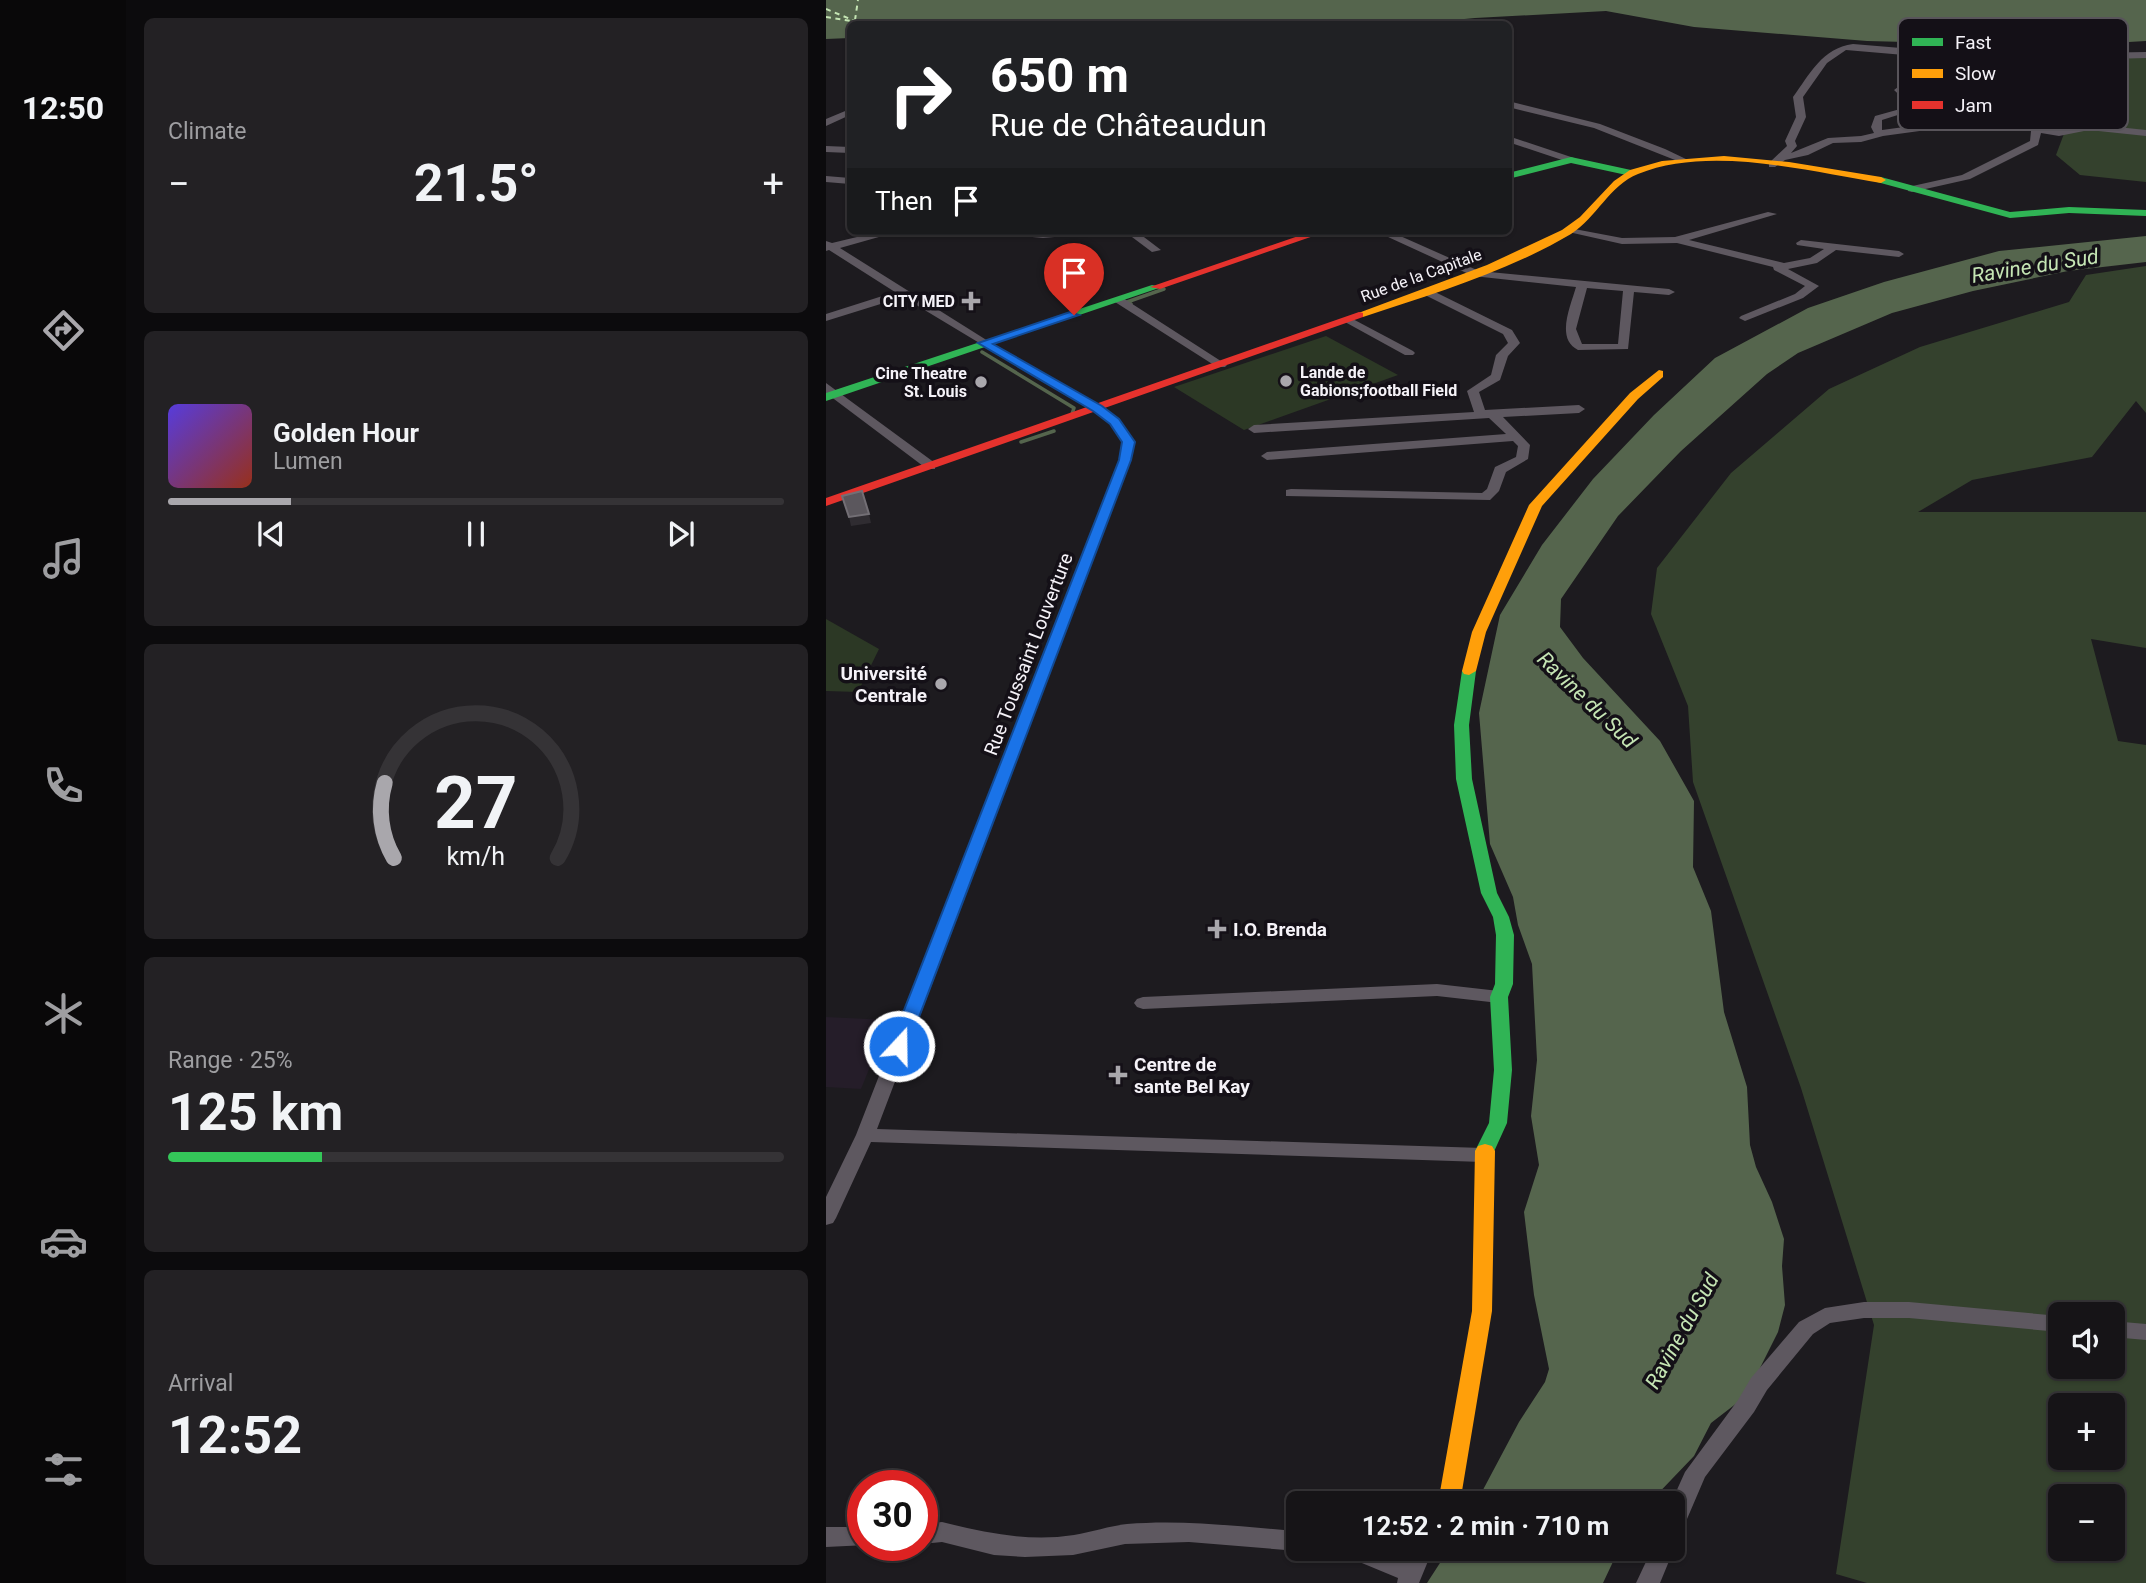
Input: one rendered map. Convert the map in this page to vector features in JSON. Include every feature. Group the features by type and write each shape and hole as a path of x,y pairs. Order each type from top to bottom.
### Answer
{"street":[{"path":"1777,162 1792,146 1790,141 1801,117 1798,97 1814,72 1831,55 1846,48 1898,52"},
{"path":"2128,56 2146,55"},
{"path":"1512,105 1538,109 1630,136 1683,160"},
{"path":"1881,133 1876,127 1878,118 1898,112"},
{"path":"826,123 847,113"},
{"path":"1777,162 1805,153 1831,140 1867,139 1881,133 1903,130"},
{"path":"2031,130 2064,133 2076,130"},
{"path":"2118,130 2146,133"},
{"path":"1912,189 1938,186 1966,177 2017,148 2035,143 2036,131"},
{"path":"1512,140 1571,160 1631,173"},
{"path":"826,149 847,150"},
{"path":"1512,175 1571,160"},
{"name":"Rue de la Capitale","path":"826,502 1478,274 1569,231 1631,173 1683,160 1777,162 1891,183 2010,215 2068,210 2146,213"},
{"path":"826,179 847,181"},
{"path":"1569,231 1622,242 1677,240 1772,214"},
{"path":"827,246 877,235"},
{"path":"1135,235 1156,250"},
{"path":"829,392 1119,300 1311,235"},
{"path":"1389,235 1478,274 1669,292"},
{"path":"1677,240 1773,265 1791,266 1813,261 1834,247"},
{"path":"1801,243 1899,254"},
{"name":"Rue Toussaint Louverture","path":"826,1218 865,1135 1125,460 1129,442 1114,421 1098,409 984,343 827,246"},
{"path":"1745,318 1799,296 1813,286 1773,265"},
{"path":"1583,284 1570,329 1578,347 1623,348 1629,289"},
{"path":"1291,493 1485,497 1493,491 1500,470 1522,459 1524,444 1490,415 1480,412 1473,390 1496,377 1502,355 1514,343 1512,337 1508,332 1427,292"},
{"path":"826,318 904,293"},
{"path":"1119,300 1222,365"},
{"path":"1349,320 1409,353"},
{"path":"1451,1491 1482,1311 1483,1155 1498,1123 1503,1070 1499,997 1504,984 1506,935 1501,917 1489,893 1489,884 1463,789 1463,704 1469,667 1479,632 1536,505 1658,374"},
{"path":"829,392 931,466"},
{"path":"1254,429 1579,409"},
{"path":"1267,456 1516,437"},
{"path":"1143,1003 1437,990 1499,997"},
{"path":"865,1135 1483,1155"},
{"path":"1685,1498 1696,1472 1746,1406 1759,1384 1798,1337 1825,1316 1864,1310 1909,1310 2048,1323"},
{"path":"2125,1330 2146,1332"},
{"path":"938,1532 994,1545 1025,1547 1073,1545 1125,1534 1189,1532 1286,1540"},
{"path":"826,1537 847,1537"},
{"path":"1376,1561 1409,1578 1417,1561"},
{"path":"1648,1583 1658,1561"}],"shaded area":[{"path":"2146,56 2146,182 2080,175 2056,155 2065,130 2128,130 2128,58"},
{"path":"2146,266 2146,413 2136,401 2092,457 1972,480 1918,512 2146,512 2146,648 2091,639 2118,741 2146,745 2146,1583 1867,1583 1836,1574 1874,1325 1801,1088 1693,782 1688,706 1651,614 1657,568 1731,473 1829,389 1920,347 2069,302 2086,275"},
{"name":"Lande de Gabions;football Field","path":"1326,336 1398,375 1244,430 1174,387"},
{"path":"826,619 879,649 858,692 826,691"},
{"path":"826,1017 889,1020 861,1089 826,1087"}],"water":[{"path":"826,0 2146,0 2146,41 2128,42 2128,18 1898,18 1898,42 1694,27 1606,11 1444,21 847,21 847,38 826,39"},
{"name":"Ravine du Sud","path":"2146,236 2146,262 2068,271 1973,291 1892,313 1798,353 1767,374 1681,451 1618,516 1561,599 1560,627 1583,658 1660,741 1694,801 1693,867 1711,911 1724,1012 1747,1087 1750,1145 1784,1239 1782,1266 1785,1305 1778,1332 1746,1396 1711,1423 1694,1456 1660,1491 1482,1491 1519,1422 1545,1382 1549,1369 1534,1295 1524,1212 1539,1165 1531,1116 1537,1060 1532,964 1518,925 1513,897 1490,844 1479,713 1500,615 1542,545 1593,479 1654,415 1715,358 1808,308 1884,282 1999,251"},
{"path":"1441,1561 1613,1561 1603,1583 1427,1583"}],"building":[{"path":"862,491 869,514 849,517 842,496"}],"waterway":[{"path":"1131,304 1127,302 1164,289"},
{"path":"982,352 1074,408 1072,414"},
{"path":"1021,442 1054,431"}],"ferry route":[{"path":"855,20 858,0"},
{"path":"826,9 855,21"},
{"path":"826,17 851,21"}],"traffic: fast":[{"path":"1512,175 1571,160 1631,173"},
{"path":"1881,180 2010,215 2069,210 2146,213"},
{"path":"826,397 1156,287"},
{"path":"1469,671 1461,725 1464,779 1489,893 1501,917 1505,935 1504,984 1499,997 1503,1070 1498,1123 1485,1151"}],"traffic: slow":[{"path":"1359,315 1464,278 1541,245 1575,226 1617,183 1634,172 1662,164 1724,159 1756,161 1881,180"},
{"path":"1469,671 1479,632 1536,505 1634,396 1659,374"},
{"path":"1451,1491 1482,1311 1485,1151"}],"traffic: jam":[{"path":"1156,287 1311,235"},
{"path":"826,502 1359,315"}],"place":[{"name":"CITY MED","path":"971,301"},
{"name":"Lande de Gabions;football Field","path":"1286,381"},
{"name":"Cine Theatre St. Louis","path":"981,382"},
{"name":"Université Centrale","path":"941,684"},
{"name":"I.O. Brenda","path":"1217,929"},
{"name":"Centre de sante Bel Kay","path":"1118,1075"}],"route":[{"path":"899,1046 1125,460 1129,442 1114,421 984,343 1074,315"}]}
